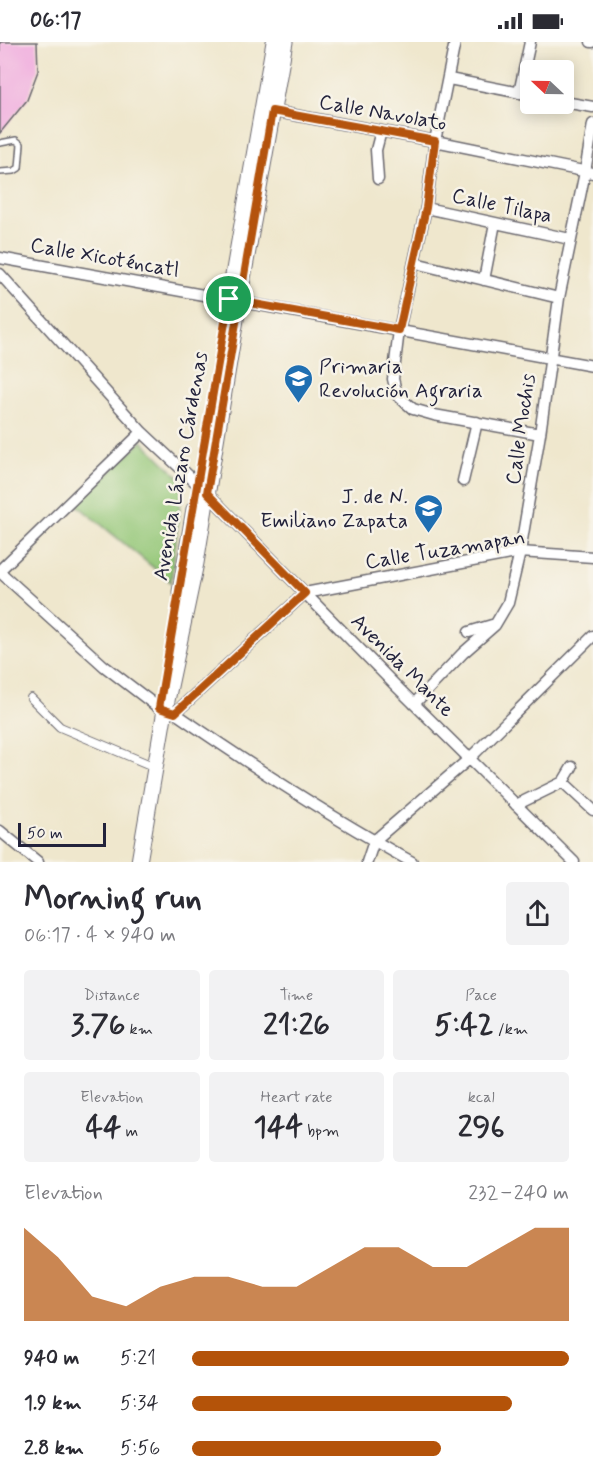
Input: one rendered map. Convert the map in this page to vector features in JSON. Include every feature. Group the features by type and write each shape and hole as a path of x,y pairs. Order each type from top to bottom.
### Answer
{"main road":[{"name":"Avenida Lázaro Cárdenas","path":"139,862 203,489 274,42"},
{"name":"Avenida Lázaro Cárdenas","path":"234,300 285,42"},
{"name":"Avenida Lázaro Cárdenas","path":"132,862 148,764 166,710"}],"street":[{"path":"455,42 435,141 426,208 399,330 393,379 397,395 412,409 540,434"},
{"path":"449,79 519,93 530,42"},
{"path":"574,104 593,107"},
{"name":"Calle Navolato","path":"272,111 589,172"},
{"name":"Calle Mochis","path":"414,704 463,653 495,625 508,603 520,552 570,239 589,172 593,124"},
{"path":"378,179 376,150 381,131"},
{"name":"Calle Tilapa","path":"426,208 570,239"},
{"path":"484,280 495,223"},
{"name":"Calle Xicoténcatl","path":"0,258 593,366"},
{"path":"415,263 559,298"},
{"name":"Avenida Mante","path":"0,274 142,432 203,489 414,704 574,862"},
{"path":"463,481 477,422"},
{"path":"142,432 0,571 104,666 166,710 263,773 412,862"},
{"name":"Calle Tuzamapan","path":"305,593 520,552 593,557"},
{"path":"166,710 305,593"},
{"path":"470,632 495,625"},
{"path":"367,862 374,841 469,759 593,636"},
{"path":"31,698 60,727 148,764"},
{"path":"516,805 563,782 572,767"},
{"path":"563,782 593,810"},
{"path":"0,831 38,862"}],"lane":[{"path":"0,143 16,140 21,144 19,168 14,171 0,172"}],"green space":[{"path":"142,441 183,481 171,582 76,504"}],"building":[{"path":"0,42 37,42 38,71 27,100 0,133"}],"place":[{"name":"Primaria Revolución Agraria","path":"298,404"},
{"name":"J. de N. Emiliano Zapata","path":"429,534"}],"route":[{"path":"229,299 159,708 175,713 305,593 207,493 239,301 272,111 435,141 426,208 399,330 239,301 229,299"}]}
